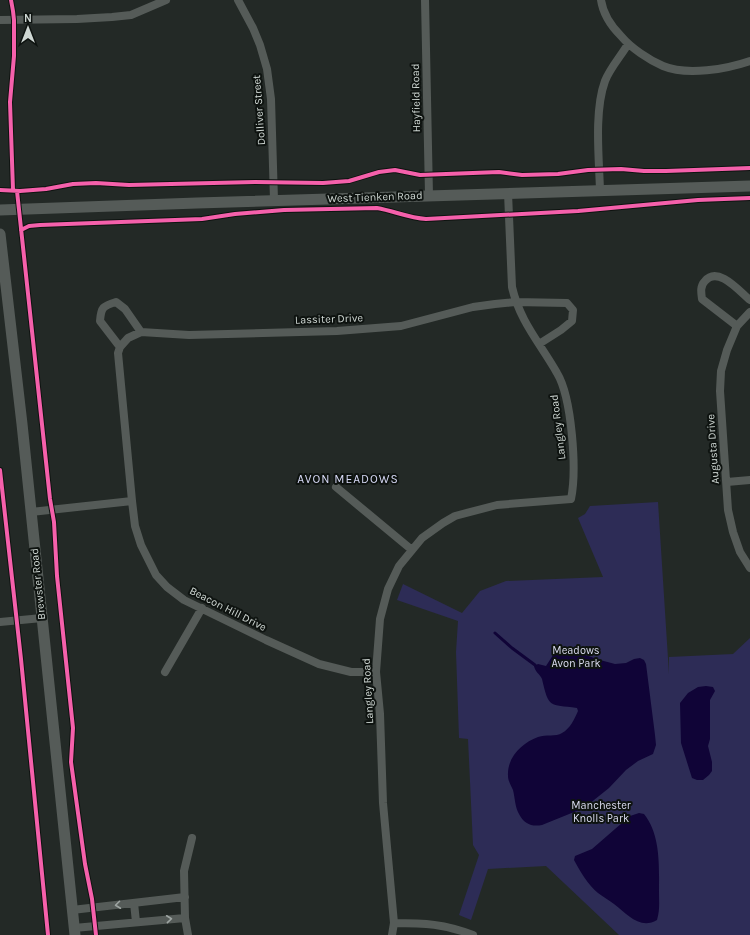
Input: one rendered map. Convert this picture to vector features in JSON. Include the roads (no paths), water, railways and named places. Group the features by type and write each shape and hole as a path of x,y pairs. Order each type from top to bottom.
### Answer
{"street":[{"path":"0,20 77,19 131,15 166,0"},
{"name":"Dolliver Street","path":"238,0 254,28 267,68 271,99 274,200"},
{"name":"Hayfield Road","path":"425,0 429,195"},
{"path":"601,0 610,24 628,44 664,67 682,70 715,70 732,67 750,61"},
{"path":"600,190 599,126 601,98 606,81 612,69 628,44"},
{"name":"West Tienken Road","path":"0,210 429,195 750,186"},
{"name":"Langley Road","path":"392,935 394,923 383,803 380,714 376,672 380,619 388,589 400,566 422,538 455,516 497,505 571,499 573,488 573,451 566,391 558,374 527,328 515,302 512,287 508,193"},
{"name":"Brewster Road","path":"0,234 31,512 74,932"},
{"path":"737,326 702,299 701,289 704,282 709,277 716,276 724,278 750,300"},
{"path":"515,302 552,301 567,303 573,310 572,321 561,330 538,344"},
{"path":"31,512 132,501 118,373 118,353 120,347 128,338 141,332 125,309 116,302 106,305 101,311 100,321 120,347"},
{"name":"Lassiter Drive","path":"141,332 195,335 337,331 401,326 473,307 515,302"},
{"name":"Augusta Drive","path":"750,312 737,326 727,350 721,371 720,391 728,510 732,532 740,552 750,568"},
{"path":"727,482 750,480"},
{"path":"336,487 412,550"},
{"name":"Beacon Hill Drive","path":"132,501 137,534 156,575 167,587 184,600 319,664 351,672 376,672"},
{"path":"165,672 202,608"},
{"path":"0,622 42,618"},
{"path":"188,935 185,918 184,871 192,838"},
{"path":"72,910 185,897"},
{"path":"134,903 136,922"},
{"path":"74,932 136,922 185,918"},
{"path":"394,923 439,925 455,928 473,935"}],"waterway":[{"path":"495,633 535,665"}],"district":[{"name":"AVON MEADOWS","path":"348,479"}],"park label":[{"name":"Meadows Avon Park","path":"576,656"},
{"name":"Manchester Knolls Park","path":"601,811"}]}
